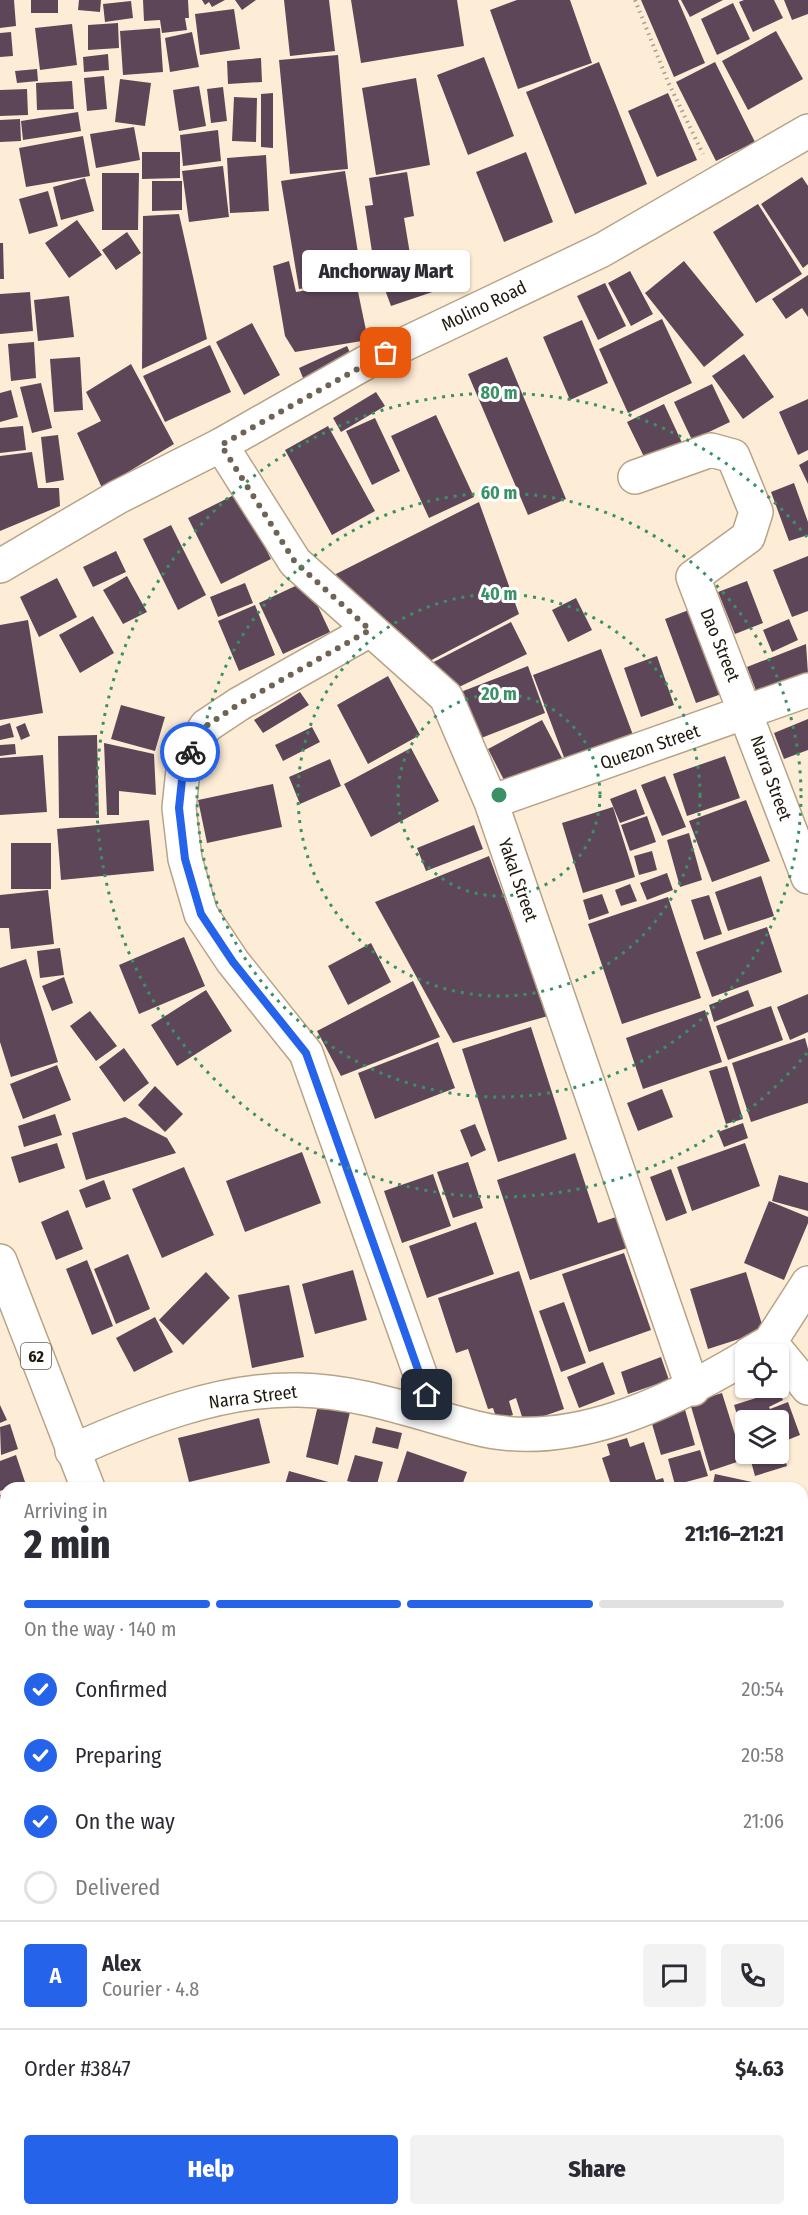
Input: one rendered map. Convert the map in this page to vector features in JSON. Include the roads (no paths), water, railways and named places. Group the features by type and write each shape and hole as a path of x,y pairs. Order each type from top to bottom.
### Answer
{"main road":[{"name":"Molino Road","path":"0,566 118,497 221,445 365,363 602,250 808,130"},
{"name":"Yakal Street","path":"221,445 295,562 446,697 491,802 693,1389"},
{"name":"Dao Street","path":"635,477 711,450 733,456 756,512 748,537 693,577 747,713"},
{"path":"370,630 239,704 206,726 184,761 179,808 185,859 201,914 233,962 306,1053 435,1416"},
{"name":"Quezon Street","path":"491,802 808,690"},
{"name":"Narra Street","path":"747,713 808,877"},
{"name":"62","path":"0,1261 85,1482"},
{"name":"Narra Street","path":"760,1344 808,1283"},
{"name":"Narra Street","path":"72,1451 123,1428 197,1405 250,1394 297,1389 347,1393 478,1429 523,1434 600,1425 693,1389 735,1363"},
{"path":"789,1375 808,1388"}],"place":[{"name":"Anchorway Mart","path":"386,353"}]}
